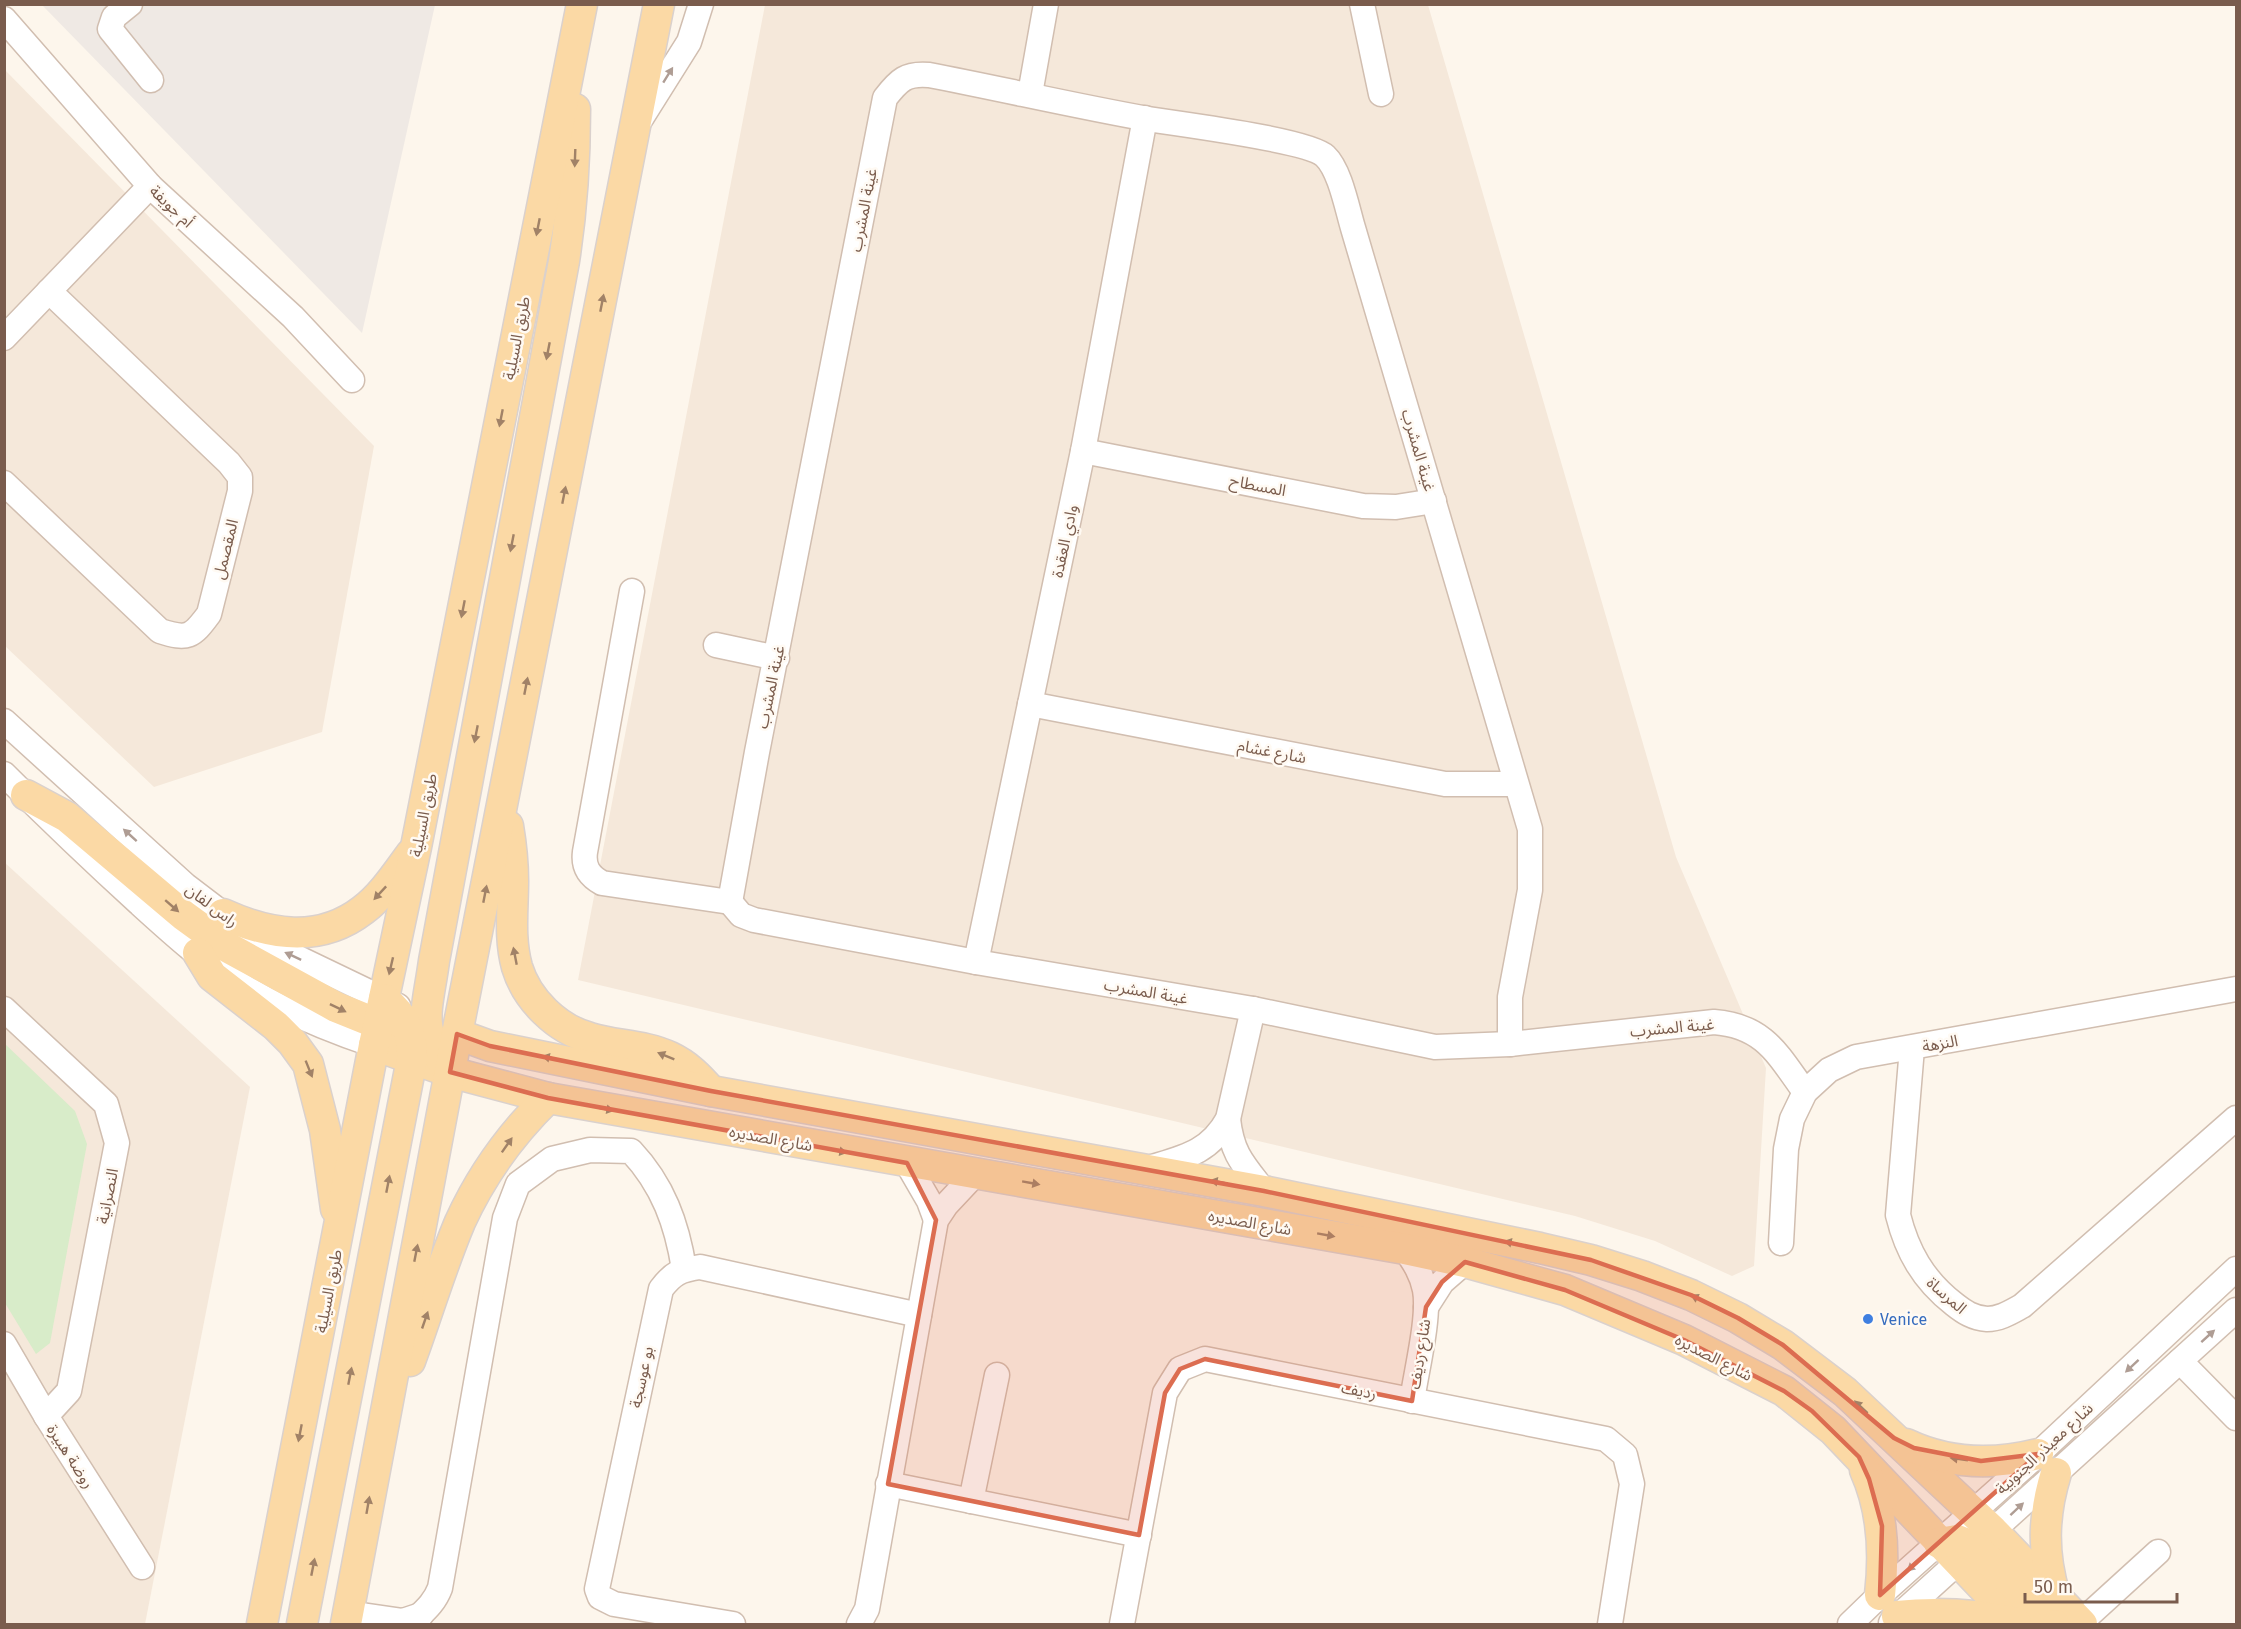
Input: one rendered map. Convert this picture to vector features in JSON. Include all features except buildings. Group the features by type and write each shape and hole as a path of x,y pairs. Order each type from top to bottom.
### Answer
{"main road":[{"name":"طريق السيلية","path":"262,1624 582,4"},
{"path":"302,1624 427,1038 503,805 659,4"},
{"path":"427,1038 436,949 572,211 575,109 572,58"},
{"path":"15,794 67,817 183,915 227,947 336,1008 427,1038 450,1072 377,1455 353,1621"},
{"path":"503,805 512,853 511,926 514,949 518,969 538,1004 553,1019 589,1038 667,1056 694,1072 711,1092"},
{"path":"223,914 262,930 282,933 302,933 331,927 363,910 381,892 416,847"},
{"path":"198,953 212,976 276,1026 309,1064 325,1130 339,1231"},
{"name":"شارع الصديره","path":"427,1038 450,1072 548,1098 1405,1249 1465,1262 1549,1285 1684,1340 1784,1391 1833,1430 1859,1456 2068,1617"},
{"name":"شارع الصديره","path":"427,1038 490,1046 711,1092 1264,1191 1540,1248 1591,1260 1642,1276 1691,1295 1738,1318 1783,1345 1845,1392 1894,1438 1966,1537 2017,1624"},
{"path":"377,1455 461,1221 484,1179 510,1140 526,1119 548,1098"},
{"path":"1833,1430 1856,1438 1877,1450 1966,1537"},
{"path":"1894,1438 1925,1451 1958,1459 2047,1463 2050,1494 2044,1539 2046,1558 2068,1617"},
{"path":"1859,1456 1874,1494 1882,1526 1883,1561 1889,1612 1954,1613 2017,1624"}],"street":[{"path":"130,4 114,17 110,29 151,80"},
{"path":"637,125 689,42 701,4"},
{"path":"1030,94 1046,4"},
{"path":"1362,4 1382,94"},
{"name":"أم جويفة","path":"4,19 150,186 293,317 352,380"},
{"name":"غينة المشرب","path":"1510,1044 1510,997 1530,880 1530,829 1336,176 1327,157 1318,151 1268,139 1145,118 1030,94 913,74 896,83 885,98 730,902 741,915 754,920 976,962 1253,1010 1435,1047 1510,1044 1714,1022 1733,1023 1750,1030 1766,1041 1805,1092"},
{"name":"وادي العقدة","path":"976,962 1083,451 1145,118"},
{"path":"4,338 150,186"},
{"name":"المقصمل","path":"5,484 160,631 179,637 197,630 209,614 240,491 240,477 229,463 49,291"},
{"name":"المسطاح","path":"1083,451 1363,506 1396,507 1434,501"},
{"path":"632,591 585,852 586,867 589,874 602,883 730,902"},
{"path":"716,645 777,658"},
{"name":"شارع غشام","path":"1029,704 1445,784 1515,784"},
{"name":"راس لفان","path":"4,721 185,885 379,1023"},
{"path":"4,774 15,794 198,953 244,987 330,1031 379,1023"},
{"name":"النزهة","path":"1781,1243 1786,1149 1792,1119 1805,1092 1828,1070 1856,1057 2236,989"},
{"name":"النصرانية","path":"4,1009 106,1104 117,1143 69,1391 46,1416"},
{"path":"1253,1010 1228,1119 1230,1139 1236,1155 1264,1191"},
{"name":"المرساة","path":"1912,1048 1898,1215 1903,1234 1918,1267 1931,1284 1967,1315 1988,1319 2007,1315 2022,1306 2236,1118"},
{"path":"1146,1169 1197,1152 1215,1138 1228,1119"},
{"path":"353,1621 416,1620 436,1599 440,1588 506,1218 518,1184 552,1159 590,1150 632,1151 649,1170 666,1204 678,1234 684,1269 700,1267 919,1315"},
{"path":"908,1163 925,1192 936,1220"},
{"path":"859,1624 867,1609 936,1220 946,1205 976,1173"},
{"name":"شارع رديف","path":"1405,1249 1421,1276 1426,1307 1412,1401"},
{"name":"شارع رديف","path":"1426,1307 1442,1282 1465,1262"},
{"name":"بو عوسجة","path":"684,1269 670,1277 661,1290 597,1589 600,1597 614,1604 733,1624"},
{"name":"شارع معيذر الجنوبية","path":"1850,1624 1889,1612 2047,1463 2236,1269"},
{"name":"شارع معيذر الجنوبية","path":"2047,1463 2180,1361 2236,1310"},
{"name":"روضة هبيرة","path":"4,1344 46,1416 142,1567"},
{"name":"رديف","path":"1122,1624 1165,1393 1180,1369 1206,1359 1606,1439 1625,1455 1632,1484 1610,1624"},
{"path":"2180,1361 2236,1418"},
{"path":"971,1502 997,1375"},
{"path":"888,1484 1139,1535"},
{"path":"2068,1617 2158,1552"}],"highlighted area":[{"path":"457,1034 490,1046 711,1091 1264,1191 1591,1260 1691,1295 1738,1318 1783,1345 1894,1438 1914,1448 1981,1461 2038,1454 1880,1595 1882,1526 1869,1479 1859,1457 1812,1411 1784,1391 1684,1340 1565,1290 1465,1262 1442,1282 1426,1307 1412,1401 1205,1359 1180,1369 1165,1393 1139,1535 888,1484 936,1220 907,1163 548,1098 450,1072"}],"shaded area":[{"path":"42,5 435,5 362,333"},
{"path":"765,5 1428,5 1676,857 1766,1068 1754,1266 1732,1276 1655,1241 1575,1216 578,980"},
{"path":"4,69 374,446 322,732 154,787 5,646"},
{"path":"4,862 250,1087 145,1624 5,1624"}],"green space":[{"path":"4,1043 75,1111 87,1144 50,1343 36,1354 5,1303"}],"place":[{"name":"Venice","path":"1868,1319"}]}
